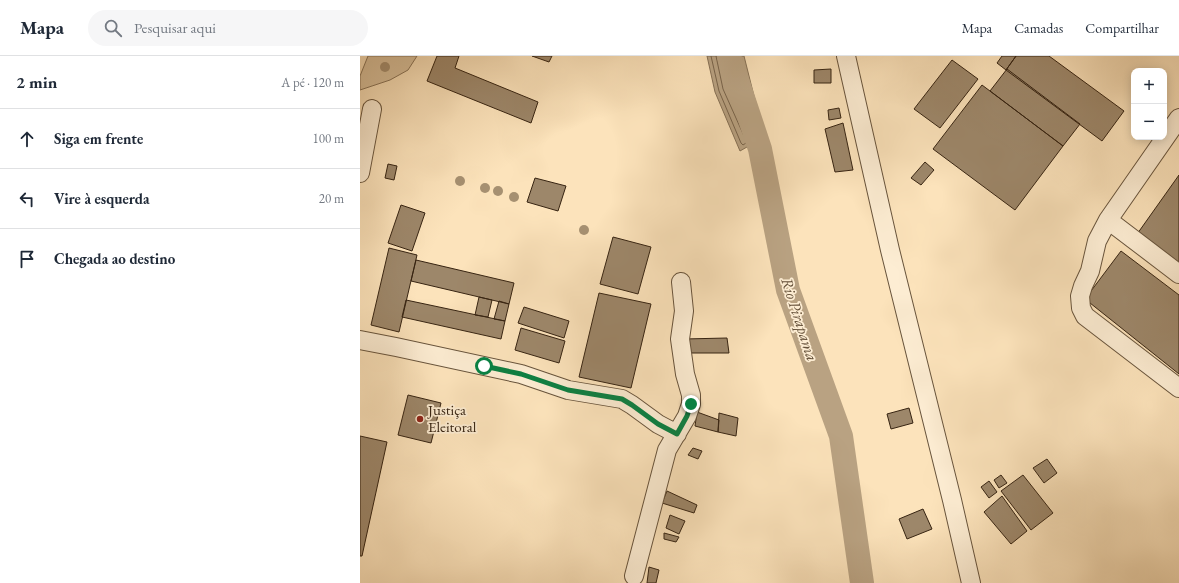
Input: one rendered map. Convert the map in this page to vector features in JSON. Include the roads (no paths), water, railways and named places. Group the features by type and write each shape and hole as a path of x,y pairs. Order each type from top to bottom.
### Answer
{"street":[{"path":"846,56 890,250 971,583"},
{"path":"360,173 372,109"},
{"path":"1179,118 1108,220 1098,241 1090,271 1080,296 1081,308 1085,316 1179,388"},
{"path":"1108,220 1179,274"},
{"path":"634,576 667,450 687,416 691,404 691,395 685,374 680,338 684,311 681,282"},
{"path":"360,340 521,374 568,390 622,399 658,424 677,434"}],"water":[{"path":"707,56 744,56 766,136 740,151 715,92"}],"waterway":[{"name":"Rio Pirapama","path":"729,56 760,149 788,290 841,436 862,583"}],"place":[{"name":"Justiça Eleitoral","path":"420,419"}]}
